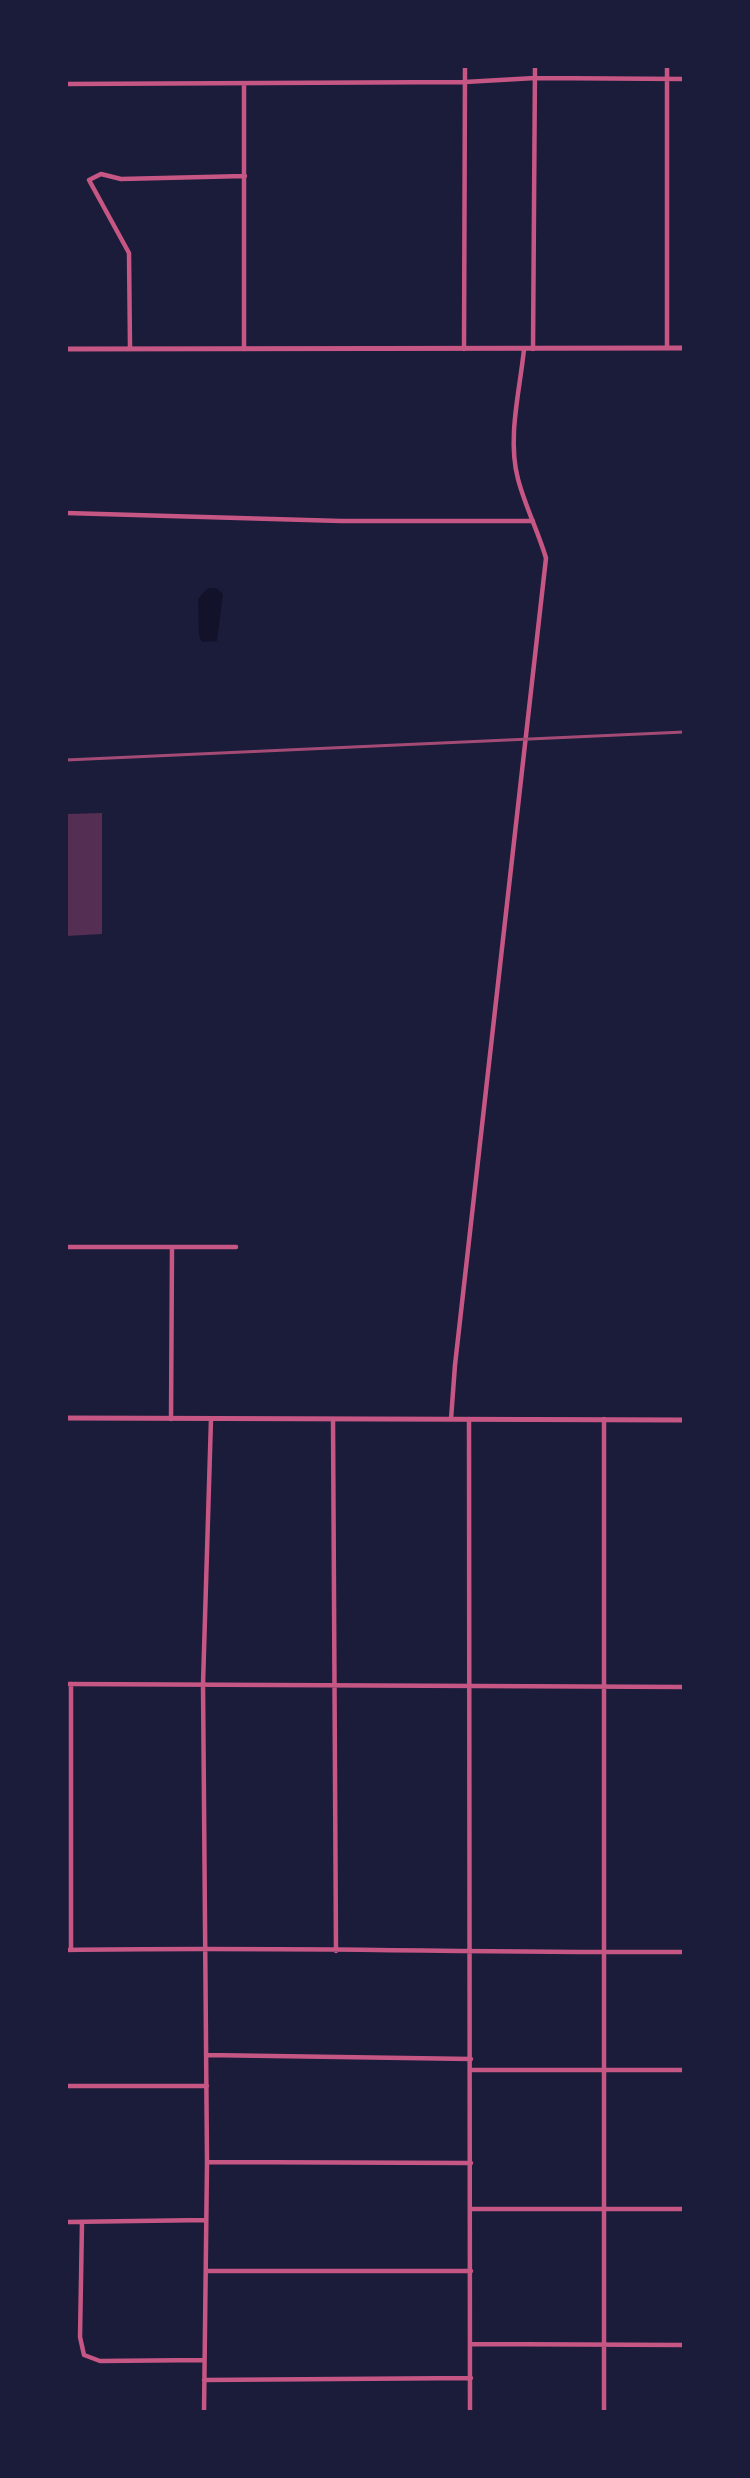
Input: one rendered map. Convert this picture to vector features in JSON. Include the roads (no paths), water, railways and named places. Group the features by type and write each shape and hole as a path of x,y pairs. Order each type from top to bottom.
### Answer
{"street":[{"path":"464,349 465,66"},
{"path":"533,349 535,66"},
{"path":"667,66 667,348"},
{"path":"66,84 465,82 535,78 684,79"},
{"path":"244,84 244,349"},
{"path":"130,348 129,253 89,180 101,174 121,179 245,176"},
{"path":"66,349 684,348"},
{"path":"451,1419 455,1365 546,558 538,529 518,478 514,453 524,349"},
{"path":"66,513 341,521 533,521"},
{"path":"66,1247 236,1247"},
{"path":"171,1419 172,1247"},
{"path":"66,1418 684,1420"},
{"path":"204,2412 207,2086 204,1684 211,1419"},
{"path":"333,1419 336,1951"},
{"path":"469,1419 471,2412"},
{"path":"604,1419 604,2412"},
{"path":"684,1686 68,1684 68,1950 206,1948 336,1951 684,1952"},
{"path":"206,2055 471,2059"},
{"path":"471,2070 684,2070"},
{"path":"66,2086 207,2086"},
{"path":"207,2162 471,2163"},
{"path":"471,2209 684,2209"},
{"path":"66,2222 206,2220"},
{"path":"82,2222 80,2337 84,2355 100,2361 204,2360"},
{"path":"206,2271 471,2271"},
{"path":"471,2344 684,2345"},
{"path":"204,2380 471,2378"}],"railway":[{"path":"66,760 684,732"}]}
